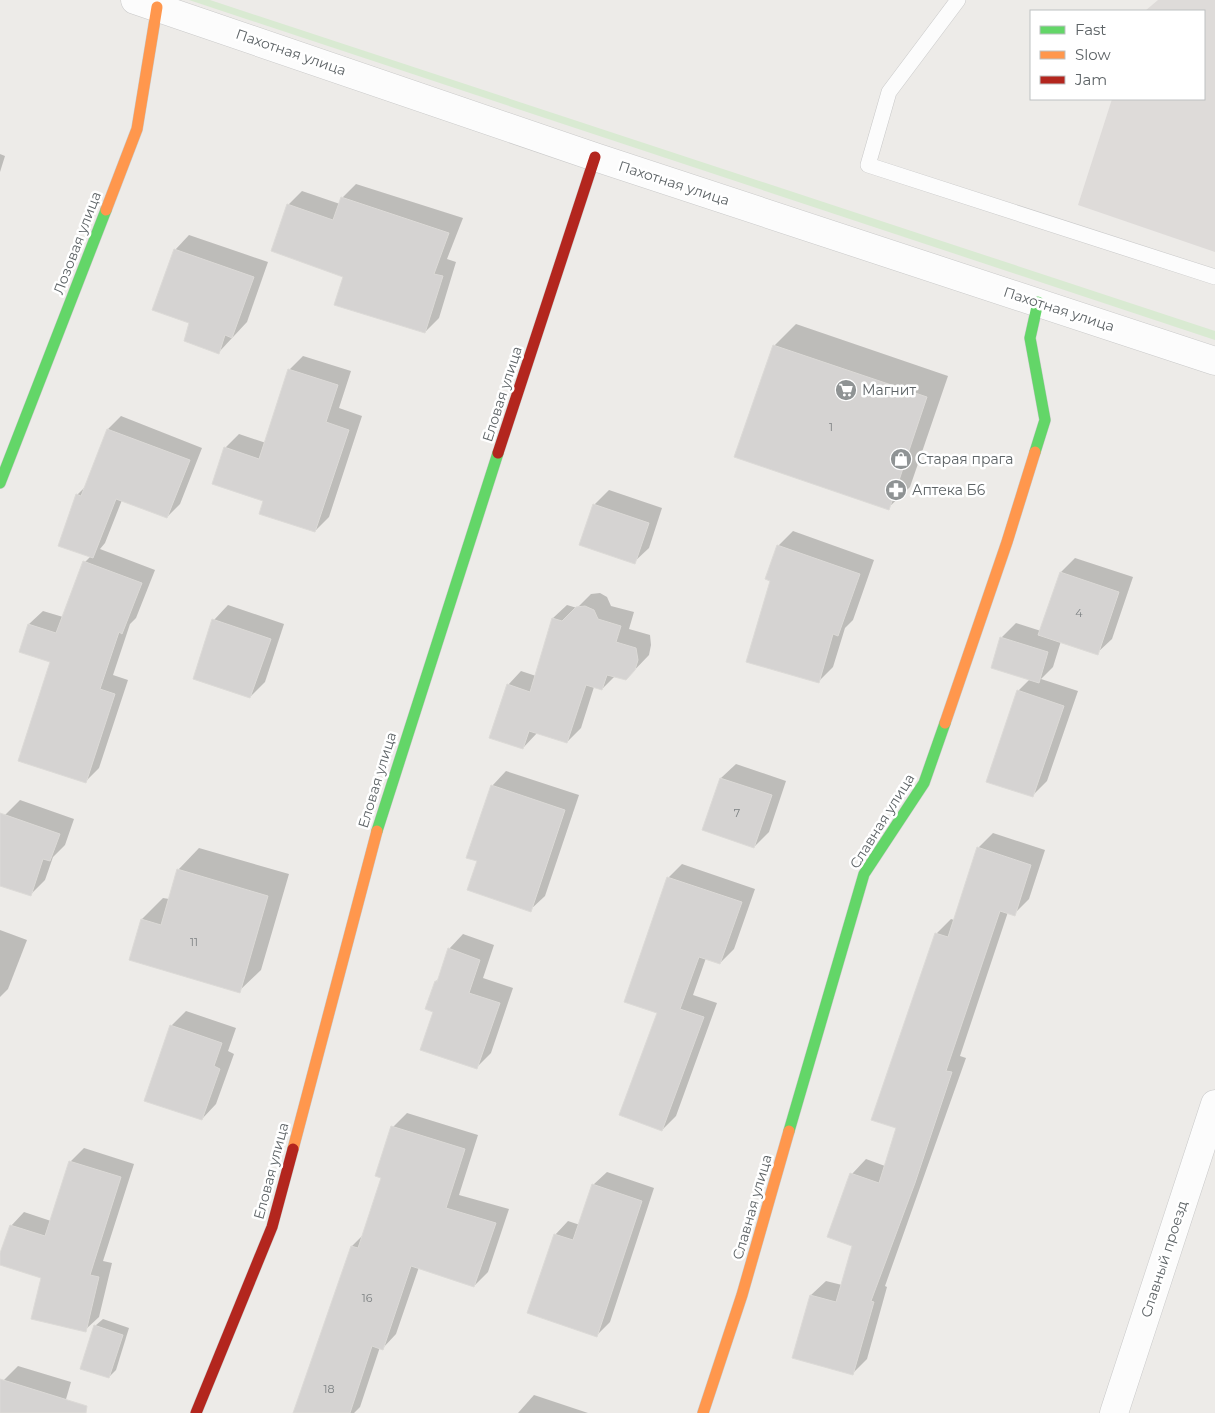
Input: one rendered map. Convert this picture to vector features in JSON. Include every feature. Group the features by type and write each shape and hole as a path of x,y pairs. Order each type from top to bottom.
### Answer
{"street":[{"name":"Пахотная улица","path":"146,3 595,156 1215,361"},
{"name":"Лозовая улица","path":"0,482 137,130 146,3"},
{"name":"Еловая улица","path":"196,1413 272,1227 384,800 595,156"},
{"name":"Славная улица","path":"703,1413 742,1295 864,874 924,784 1007,542 1045,420 1030,338 1038,302"},
{"name":"Славный проезд","path":"1114,1413 1215,1104"}],"lane":[{"path":"958,0 889,92 868,165 1215,277"}],"shaded area":[{"path":"1158,0 1215,0 1215,252 1078,205 1112,100 1205,100 1205,10 1146,10"}],"green space":[{"path":"189,0 210,0 1215,331 1215,340"}],"building":[{"path":"341,197 449,233 434,274 443,276 425,333 334,305 343,277 271,251 287,204 333,220"},
{"path":"174,249 254,277 232,338 225,335 219,354 184,341 189,323 152,310"},
{"path":"773,345 927,397 889,510 734,457"},
{"path":"288,369 338,385 326,422 349,430 315,532 259,514 263,501 212,484 224,447 259,459"},
{"path":"107,429 190,460 167,518 116,499 93,558 58,546 76,494 81,496"},
{"path":"593,504 649,523 635,564 579,545"},
{"path":"777,545 860,574 838,636 833,634 819,683 746,662 770,581 765,579"},
{"path":"83,561 142,583 122,634 119,632 100,689 115,694 86,783 18,761 50,662 19,652 28,624 56,633"},
{"path":"1060,572 1119,592 1098,655 1038,635"},
{"path":"585,606 594,610 598,619 621,626 616,642 636,648 638,660 635,670 626,680 607,675 602,690 586,685 567,743 529,731 523,749 489,738 507,684 530,692 552,618 562,621 576,607"},
{"path":"212,619 271,639 250,698 193,679"},
{"path":"1000,637 1048,652 1039,683 991,668"},
{"path":"1017,690 1064,706 1033,797 986,782"},
{"path":"720,778 772,795 754,848 702,830"},
{"path":"491,785 565,810 531,912 467,890 477,861 466,858"},
{"path":"0,813 60,834 50,861 43,859 31,896 0,886"},
{"path":"977,847 1031,865 1015,916 1000,911 946,1071 952,1072 915,1183 871,1301 874,1302 853,1375 792,1358 810,1295 836,1302 852,1246 827,1237 850,1173 879,1183 896,1128 871,1120 935,933 948,937"},
{"path":"177,869 268,896 240,993 129,960 141,919 161,925"},
{"path":"667,877 742,902 720,964 699,957 680,1009 704,1017 662,1131 619,1115 657,1013 624,1002"},
{"path":"448,948 480,960 469,993 500,1003 477,1069 420,1050 433,1012 425,1009 435,981 437,982"},
{"path":"170,1025 222,1043 214,1066 220,1069 202,1120 144,1101"},
{"path":"391,1126 465,1149 446,1208 496,1223 474,1287 411,1266 383,1350 372,1346 350,1413 293,1413 351,1246 358,1248 381,1178 375,1176"},
{"path":"69,1161 121,1177 90,1275 99,1277 86,1332 31,1319 41,1278 0,1265 0,1253 10,1225 45,1236"},
{"path":"592,1184 642,1201 597,1337 527,1313 554,1234 573,1240"},
{"path":"94,1325 123,1335 109,1378 80,1369"},
{"path":"0,1379 87,1406 86,1413 0,1413"}],"traffic: fast":[{"path":"0,483 106,210"},
{"path":"1035,452 1045,420 1030,338 1038,302"},
{"path":"377,831 498,453"},
{"path":"789,1131 864,874 924,783 945,723"}],"traffic: slow":[{"path":"106,210 137,129 157,7"},
{"path":"945,723 1007,542 1035,452"},
{"path":"293,1149 377,831"},
{"path":"703,1413 742,1295 789,1131"}],"traffic: jam":[{"path":"498,453 595,157"},
{"path":"196,1413 272,1227 293,1149"}],"place":[{"name":"Магнит","path":"846,390"},
{"name":"Старая прага","path":"901,459"},
{"name":"Аптека Б6","path":"896,490"}]}
